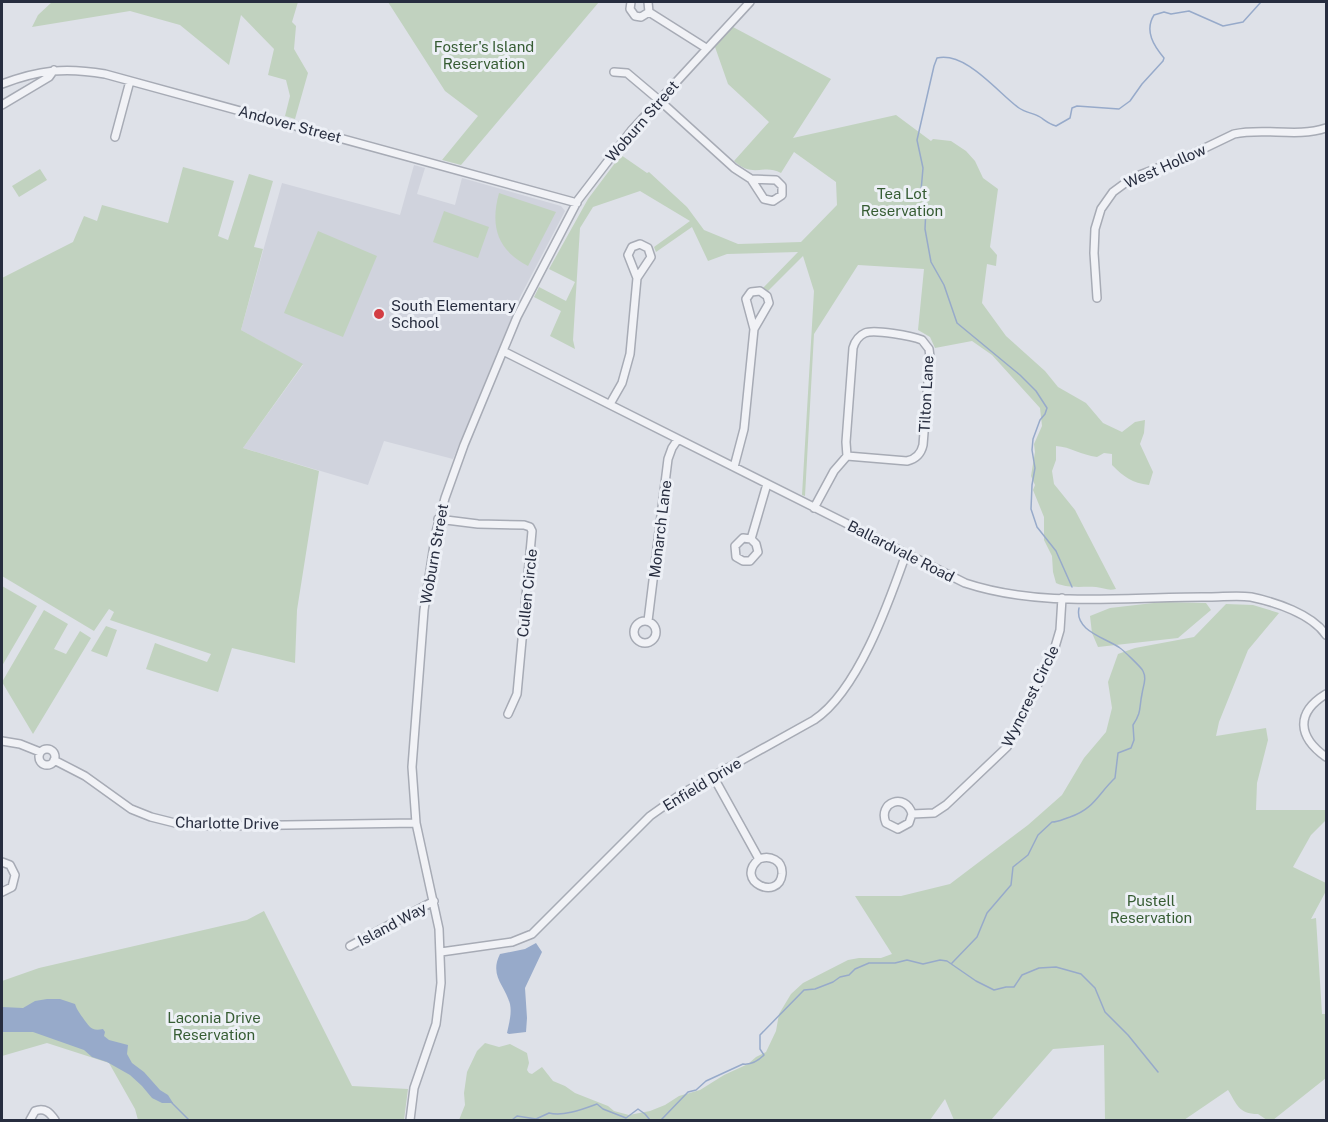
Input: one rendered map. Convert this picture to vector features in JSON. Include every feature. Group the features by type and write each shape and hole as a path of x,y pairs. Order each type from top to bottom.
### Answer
{"street":[{"path":"631,2 630,9 635,16 644,17 649,12"},
{"path":"648,2 649,12"},
{"name":"Woburn Street","path":"410,1120 414,1088 436,1024 441,982 441,952 434,902 416,823 412,775 424,610 438,519 452,475 503,351 532,286 577,203 631,131 750,2"},
{"path":"649,12 706,48"},
{"path":"2,105 49,77 54,70"},
{"name":"Andover Street","path":"2,84 54,70 86,71 577,203"},
{"path":"614,72 627,74 659,100 734,168 751,179 766,200 775,201 782,195 782,186 776,180 751,179"},
{"path":"114,137 130,81"},
{"name":"West Hollow","path":"1097,298 1094,253 1096,224 1107,200 1124,183 1234,135 1252,132 1304,133 1326,128"},
{"path":"610,404 622,383 630,354 638,278 651,257 648,248 640,244 632,247 628,255 638,278"},
{"path":"734,467 744,429 754,329 746,302 749,294 758,291 766,294 769,303 754,329"},
{"name":"Tilton Lane","path":"871,331 922,340 929,349 930,357 923,445 920,453 914,459 906,461 847,456 853,348 856,341 860,335 871,331"},
{"name":"Ballardvale Road","path":"503,351 952,577 983,589 1029,597 1062,598 1251,597 1313,620 1326,634"},
{"name":"Monarch Lane","path":"648,621 668,459 678,439"},
{"path":"814,508 834,471 847,456"},
{"path":"751,539 767,484"},
{"name":"Cullen Circle","path":"438,519 478,524 528,526 532,531 517,694 508,714"},
{"name":"Enfield Drive","path":"441,952 512,942 532,934 643,822 667,803 814,720 834,704 877,631 906,554"},
{"name":"Wyncrest Circle","path":"912,814 934,813 946,805 1007,747 1055,647 1060,630 1062,598"},
{"path":"1326,694 1308,711 1304,725 1310,743 1326,757"},
{"name":"Charlotte Drive","path":"2,741 20,744 40,752"},
{"name":"Charlotte Drive","path":"45,749 51,750 54,760 50,765 42,764 38,757 45,749"},
{"name":"Charlotte Drive","path":"54,760 85,776 131,808 151,817 179,824 215,826 416,823"},
{"path":"713,776 759,859"},
{"name":"Wyncrest Circle","path":"895,801 908,806 912,814 909,823 898,829 886,823 884,814 887,805 895,801"},
{"path":"769,857 778,862 782,871 776,885 766,888 757,885 754,881 752,867 759,859 769,857"},
{"path":"2,862 10,865 15,876 12,886 2,892"},
{"name":"Island Way","path":"350,946 434,902"},
{"path":"30,1120 35,1111 42,1110 49,1112 55,1120"}],"shaded area":[{"name":"South Elementary School","path":"414,165 425,168 417,194 455,205 462,178 561,206 565,211 520,297 453,459 384,441 368,485 243,448 303,365 241,330 282,183 400,215"}],"green space":[{"path":"52,2 298,2 292,22 296,26 294,49 308,73 295,119 285,116 290,96 286,80 268,75 274,49 241,15 229,65 180,25 130,11 32,27 38,15"},
{"name":"Foster's Island Reservation","path":"388,2 599,2 461,165 442,160 478,116 445,91"},
{"name":"Tea Lot Reservation","path":"733,27 831,79 793,138 896,115 931,141 933,139 951,141 966,151 975,161 983,178 998,189 990,247 997,255 996,266 987,264 982,303 1006,336 1045,371 1058,387 1086,403 1103,423 1122,432 1135,422 1145,420 1140,444 1153,472 1149,485 1133,481 1120,473 1112,465 1112,454 1104,453 1097,457 1056,446 1056,460 1052,471 1054,484 1075,510 1116,589 1071,587 1056,583 1052,556 1044,540 1044,517 1033,490 1035,485 1031,476 1034,444 1042,426 1040,408 992,355 972,341 935,348 930,337 918,330 924,269 858,265 814,334 805,496 802,495 814,291 803,256 768,291 763,288 798,252 727,254 708,261 692,227 656,252 654,247 690,221 640,191 593,207 580,228 573,340 575,349 550,336 561,311 534,297 539,287 566,301 575,282 549,269 588,199 621,155 647,173 649,172 687,207 704,230 738,244 801,242 837,205 836,182 794,152 781,173 769,169 747,169 734,161 769,122 728,84 715,47"},
{"path":"183,167 234,181 218,236 228,240 249,174 273,181 254,247 263,249 241,330 303,364 243,448 319,471 297,610 295,663 232,648 218,692 146,669 155,643 207,662 211,654 110,620 114,612 109,609 94,631 2,576 2,278 73,242 84,216 97,221 102,205 168,223"},
{"path":"40,169 47,180 19,197 12,186"},
{"path":"499,193 556,212 528,266 509,252 498,236 495,216"},
{"path":"444,211 489,227 478,258 433,242"},
{"path":"318,231 377,256 343,337 284,313"},
{"path":"2,586 37,606 2,666"},
{"path":"1162,602 1206,603 1211,610 1178,638 1098,647 1092,633 1090,616 1110,608"},
{"name":"Pustell Reservation","path":"1226,604 1253,605 1279,613 1248,650 1219,722 1216,736 1266,728 1268,740 1257,783 1256,810 1326,810 1326,820 1311,835 1293,867 1326,883 1326,891 1311,919 1316,918 1322,1014 1326,1014 1326,1078 1273,1120 1267,1120 1258,1114 1242,1110 1228,1090 1184,1120 1105,1120 1104,1045 1053,1049 991,1120 954,1120 945,1099 930,1120 459,1120 465,1105 467,1072 477,1051 485,1043 499,1047 510,1044 527,1053 529,1073 532,1074 542,1067 553,1081 575,1093 608,1106 614,1111 629,1115 650,1111 679,1096 700,1090 766,1052 776,1031 779,1014 791,994 803,983 848,960 881,958 892,954 855,896 901,896 950,884 1028,825 1062,795 1084,758 1106,732 1112,708 1108,682 1118,654 1135,648 1194,637"},
{"path":"44,610 68,624 54,649 66,654 80,631 91,638 33,734 2,682"},
{"path":"106,626 117,630 107,657 91,651"},
{"name":"Laconia Drive Reservation","path":"264,911 352,1086 408,1089 404,1120 138,1120 135,1109 109,1063 47,1043 2,1056 2,981 39,968 247,920"}],"water":[{"path":"536,943 542,952 525,988 526,1032 509,1034 507,1033 510,1004 497,974 497,962 500,954 525,949"},
{"path":"60,999 75,1004 91,1028 103,1029 104,1036 109,1040 128,1045 127,1054 132,1063 168,1095 173,1103 162,1103 152,1098 130,1075 107,1062 92,1057 84,1050 33,1032 2,1032 2,1007 23,1008 35,1001"}],"waterway":[{"path":"1072,587 1056,551 1037,527 1031,509 1035,468 1033,439 1047,408 1036,391 1020,375 957,323 944,285 931,262 925,229 926,208 921,191 923,168 917,140 934,66 937,58 959,61 981,75 1019,108 1056,126 1070,118 1072,108 1077,106 1119,109 1130,101 1164,58 1150,32 1154,15 1164,12 1171,14 1189,11 1223,26 1243,22 1261,2"},
{"path":"952,963 977,937 987,913 1011,885 1013,867 1028,855 1038,835 1052,822 1085,810 1115,778 1118,753 1131,748 1134,740 1133,725 1140,709 1145,680 1143,671 1120,648 1086,628 1081,623 1079,608"},
{"path":"661,1120 688,1092 696,1090 706,1081 743,1064 755,1062 762,1057 764,1055 760,1049 760,1035 804,990 815,989 833,982 869,963 895,963 907,960 923,964 940,960 947,961 994,990 1014,987 1022,975 1039,968 1056,967 1081,974 1095,988 1105,1012 1128,1035 1158,1072"},
{"path":"171,1102 189,1120"},
{"path":"512,1120 517,1116 536,1119 549,1113 567,1113 597,1104 603,1109 626,1118 638,1109 650,1120"}],"place":[{"name":"South Elementary School","path":"379,314"}]}
